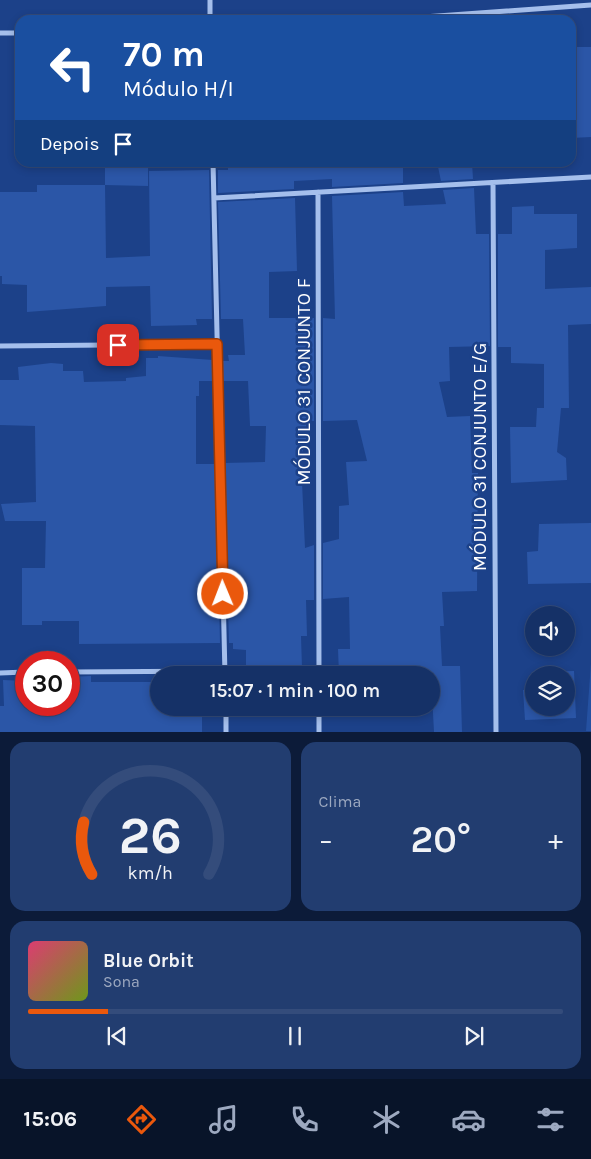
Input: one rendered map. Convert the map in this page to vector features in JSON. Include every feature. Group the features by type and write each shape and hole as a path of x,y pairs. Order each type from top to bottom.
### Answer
{"street":[{"path":"210,0 210,15"},
{"path":"452,15 591,5"},
{"path":"0,34 15,33"},
{"path":"213,167 225,666"},
{"path":"214,198 591,177"},
{"name":"MÓDULO 31 CONJUNTO E/G","path":"493,183 496,732"},
{"name":"MÓDULO 31 CONJUNTO F","path":"318,192 319,666"},
{"path":"0,346 217,344"},
{"path":"0,673 15,672"},
{"path":"80,672 150,673"},
{"path":"226,716 226,732"},
{"path":"319,716 319,732"}],"shaded area":[{"path":"591,663 591,731 586,731"}],"building":[{"path":"576,47 591,47 591,137 576,138"},
{"path":"105,167 148,167 148,186 105,185"},
{"path":"228,167 403,167 403,183 332,187 332,179 294,181 294,189 218,193 218,170 228,170"},
{"path":"438,167 472,167 473,179 441,181"},
{"path":"209,170 212,319 196,319 197,325 151,326 150,286 106,287 106,306 27,312 27,285 2,284 2,276 0,276 0,192 37,192 37,185 105,185 106,258 150,256 149,171"},
{"path":"474,188 476,234 489,234 490,346 449,347 450,381 439,382 447,417 470,416 472,473 478,473 477,591 442,592 444,626 440,626 442,666 460,666 462,732 434,732 433,716 440,716 440,666 339,666 338,649 350,649 349,597 323,599 323,543 339,539 339,506 349,505 346,462 367,461 357,420 323,421 323,318 335,319 332,196 403,192 404,206 446,204 443,190"},
{"path":"295,198 297,271 269,272 269,318 314,318 314,421 306,420 306,440 303,440 303,460 301,460 305,548 314,545 314,600 306,600 307,636 301,636 302,666 246,666 246,650 233,649 233,643 229,643 224,463 265,462 266,426 250,426 248,381 222,381 222,361 229,361 228,355 245,355 243,319 221,319 218,202"},
{"path":"534,206 534,214 577,214 577,248 545,250 545,289 591,287 591,324 568,325 569,408 544,408 544,364 511,363 511,347 498,347 498,234 512,234 512,207"},
{"path":"158,356 213,360 214,381 199,381 199,396 196,396 196,464 216,464 220,643 79,644 79,621 42,621 42,625 22,625 22,568 45,568 46,521 5,521 1,504 36,502 35,426 0,425 0,380 19,380 18,367 51,363 63,364 63,371 83,371 84,382 126,381 126,378 146,376 146,358 158,358"},
{"path":"537,408 561,408 557,452 566,458 567,480 511,483 510,427 536,427"},
{"path":"591,523 591,583 528,584 527,552 538,551 539,524"},
{"path":"80,676 91,676 91,682 150,682 150,716 202,716 202,732 0,732 0,706 4,706 3,680 15,681 15,716 80,716"},
{"path":"523,690 525,690 525,716 575,716 575,694 576,718 525,720"}],"route":[{"path":"118,345 217,344 223,594"}]}
